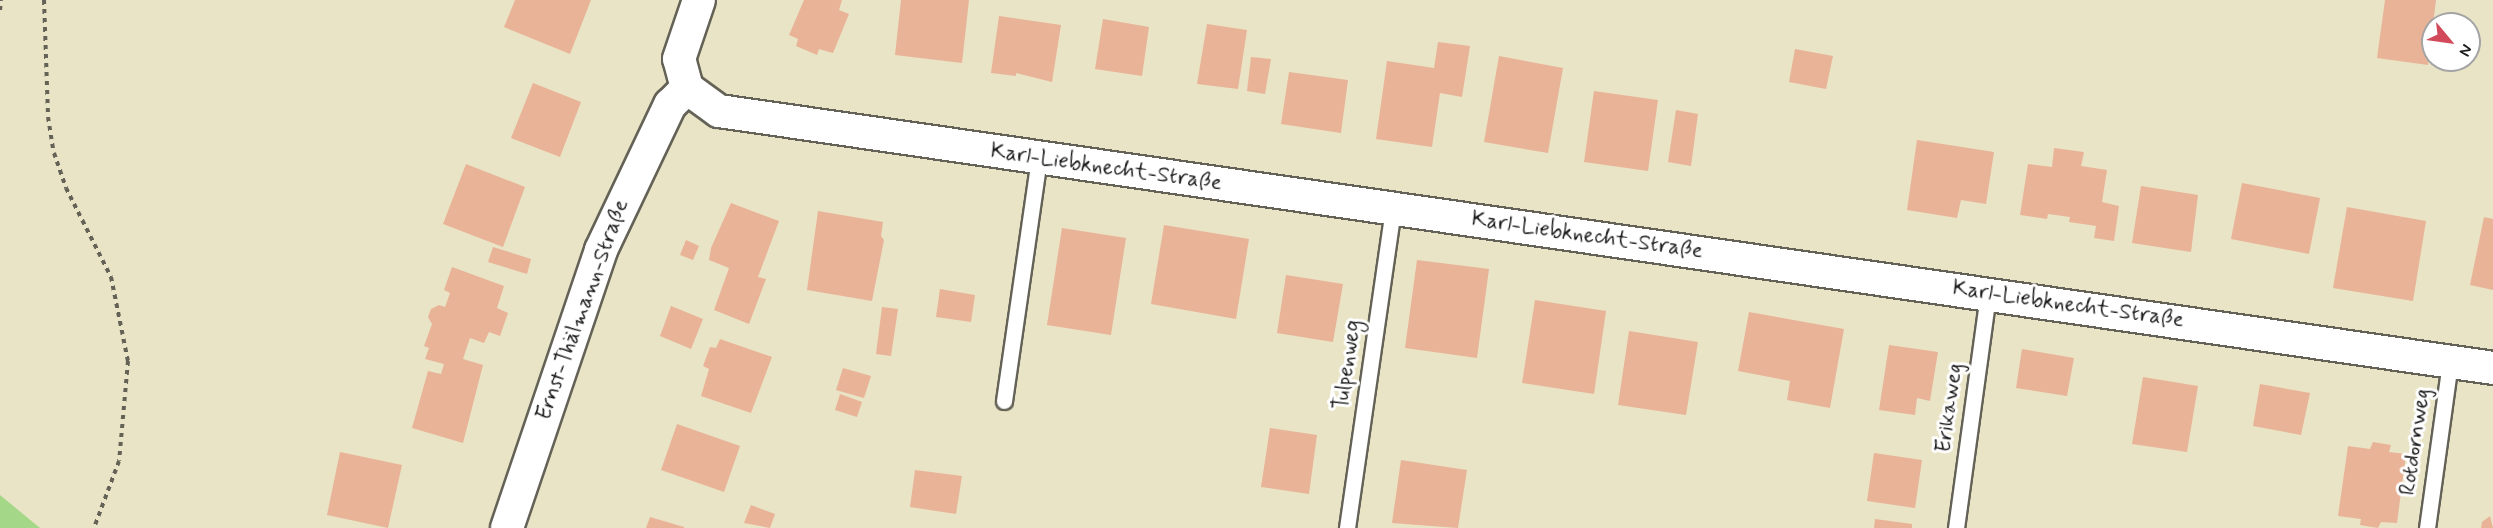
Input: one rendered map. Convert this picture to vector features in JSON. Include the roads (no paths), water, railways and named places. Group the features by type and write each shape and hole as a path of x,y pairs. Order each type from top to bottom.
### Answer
{"street":[{"path":"687,88 679,59 699,0"},
{"name":"Karl-Liebknecht-Straße","path":"687,88 719,111 1039,159 1988,293 2493,368"},
{"name":"Ernst-Thälmann-Straße","path":"507,528 601,250 670,105 687,88"}],"lane":[{"path":"1004,401 1039,159"},
{"name":"Tulpenweg","path":"1347,528 1393,208"},
{"name":"Erikaweg","path":"1956,528 1988,293"},
{"name":"Rotdornweg","path":"2427,528 2450,362"}]}
